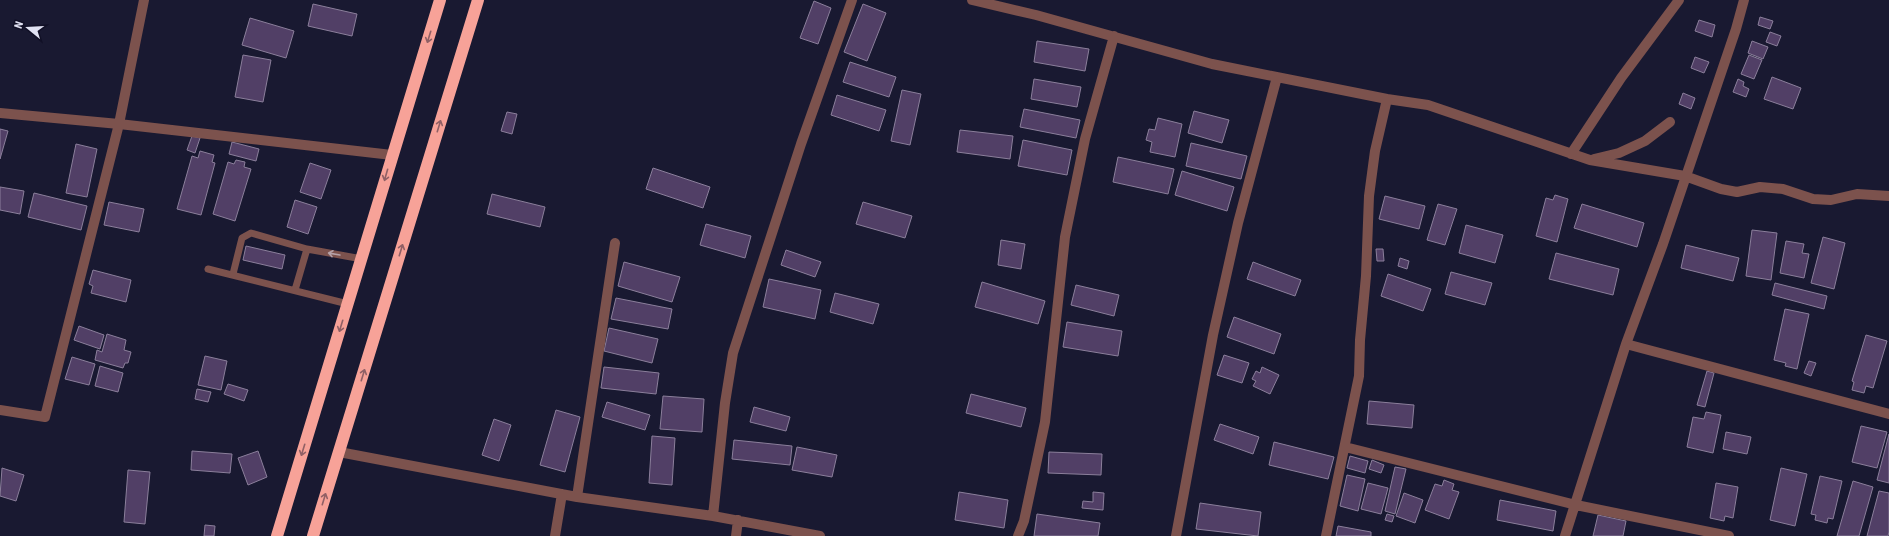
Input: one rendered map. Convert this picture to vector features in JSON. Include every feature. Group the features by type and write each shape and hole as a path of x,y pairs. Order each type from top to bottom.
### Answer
{"highway":[{"path":"277,536 440,0"},
{"path":"313,536 478,0"}],"street":[{"path":"0,410 45,417 119,124 144,0"},
{"path":"713,516 725,403 733,353 801,144 852,0"},
{"path":"972,0 1036,15 1212,64 1387,99 1428,105 1590,160 1685,176 1721,189 1737,192 1760,187 1783,189 1813,199 1831,200 1857,194 1889,196"},
{"path":"1571,154 1621,78 1679,0"},
{"path":"1565,536 1626,344 1663,244 1736,29 1744,0"},
{"path":"1018,536 1024,521 1045,422 1065,237 1085,139 1114,36"},
{"path":"1176,536 1212,335 1238,223 1277,77"},
{"path":"1326,536 1359,376 1360,340 1366,276 1369,196 1375,151 1387,99"},
{"path":"0,113 119,124 392,154"},
{"path":"1590,160 1619,153 1646,141 1670,122"},
{"path":"577,497 615,243"},
{"path":"1626,344 1889,414"},
{"path":"1345,447 1576,504 1729,536"},
{"path":"339,452 577,497 738,520 820,536"},
{"path":"555,536 562,494"},
{"path":"736,536 738,520"}],"lane":[{"path":"233,274 242,238 251,233 307,249 362,259"},
{"path":"295,290 307,249"},
{"path":"208,269 233,274 348,304"}],"building":[{"path":"814,1 831,8 818,44 800,38"},
{"path":"313,4 357,14 352,36 308,26"},
{"path":"863,4 886,13 867,61 844,52"},
{"path":"1760,17 1773,21 1770,29 1758,25"},
{"path":"250,18 294,31 286,58 242,45"},
{"path":"1699,20 1715,25 1712,37 1695,31"},
{"path":"1770,32 1781,36 1777,46 1766,42"},
{"path":"1037,41 1089,49 1085,71 1034,62"},
{"path":"1752,41 1768,47 1763,59 1748,53"},
{"path":"243,55 271,60 263,102 235,97"},
{"path":"1749,55 1762,60 1754,79 1741,74"},
{"path":"1695,57 1709,62 1704,73 1691,68"},
{"path":"850,62 896,77 889,97 843,82"},
{"path":"1772,77 1801,88 1793,109 1764,99"},
{"path":"1034,79 1081,87 1077,107 1031,99"},
{"path":"1738,79 1744,82 1743,86 1749,89 1746,97 1733,92"},
{"path":"902,90 921,94 910,145 891,141"},
{"path":"1683,93 1695,98 1691,109 1679,104"},
{"path":"837,95 886,110 879,131 831,115"},
{"path":"1024,109 1080,120 1076,138 1020,127"},
{"path":"1194,111 1229,120 1222,143 1188,133"},
{"path":"507,112 517,114 512,134 501,131"},
{"path":"1158,118 1182,124 1175,157 1150,152 1152,142 1146,140 1149,129 1155,130"},
{"path":"0,129 8,131 0,159"},
{"path":"960,130 1013,136 1010,159 957,152"},
{"path":"192,136 200,138 195,153 187,150"},
{"path":"1023,140 1072,150 1067,175 1018,166"},
{"path":"232,142 259,149 256,161 229,154"},
{"path":"1191,143 1247,156 1241,179 1186,166"},
{"path":"76,144 97,149 87,197 66,193"},
{"path":"200,151 214,155 212,162 215,163 201,215 177,209 192,156 198,158"},
{"path":"1118,157 1174,169 1168,194 1113,182"},
{"path":"236,160 245,162 244,167 251,169 235,221 213,214 228,162 234,164"},
{"path":"310,163 331,170 321,199 300,192"},
{"path":"653,168 710,187 703,208 646,189"},
{"path":"1182,171 1234,187 1227,211 1175,195"},
{"path":"0,187 24,191 20,214 0,210"},
{"path":"34,193 87,206 81,230 28,217"},
{"path":"492,194 545,207 540,227 487,214"},
{"path":"1555,195 1568,199 1557,242 1536,236 1546,198 1553,200"},
{"path":"1385,196 1425,206 1419,229 1379,219"},
{"path":"295,200 317,207 308,234 287,227"},
{"path":"109,202 144,209 139,232 104,225"},
{"path":"863,202 912,216 905,238 856,224"},
{"path":"1438,204 1457,209 1445,245 1427,240"},
{"path":"1582,204 1644,223 1637,247 1574,228"},
{"path":"706,224 751,236 745,258 700,245"},
{"path":"1466,225 1503,235 1495,263 1459,253"},
{"path":"1752,230 1777,233 1771,280 1746,276"},
{"path":"1823,237 1845,243 1834,289 1811,283"},
{"path":"1001,240 1025,244 1021,269 998,265"},
{"path":"1786,241 1804,244 1802,253 1809,254 1804,278 1780,273"},
{"path":"1686,245 1739,258 1733,281 1681,268"},
{"path":"246,246 285,255 282,269 243,260"},
{"path":"1376,249 1383,249 1384,261 1377,261"},
{"path":"786,250 821,262 815,277 781,265"},
{"path":"1556,253 1619,269 1613,295 1549,279"},
{"path":"1400,258 1409,261 1407,269 1398,266"},
{"path":"624,262 680,277 672,302 618,286"},
{"path":"1253,262 1301,280 1295,296 1247,279"},
{"path":"93,270 131,280 126,302 91,293 93,286 89,284"},
{"path":"1451,272 1492,283 1485,305 1445,294"},
{"path":"1388,274 1431,289 1423,311 1381,296"},
{"path":"769,279 821,290 815,319 763,307"},
{"path":"982,282 1045,301 1038,324 975,307"},
{"path":"1775,283 1827,296 1824,309 1772,295"},
{"path":"1076,285 1119,295 1114,316 1071,305"},
{"path":"835,293 879,304 873,324 830,312"},
{"path":"616,298 672,309 668,329 611,319"},
{"path":"1785,309 1809,314 1797,369 1785,366 1786,363 1774,360"},
{"path":"1234,317 1281,334 1274,354 1227,337"},
{"path":"1067,322 1122,331 1118,356 1063,347"},
{"path":"79,326 104,335 100,349 74,340"},
{"path":"609,328 658,339 652,363 604,351"},
{"path":"107,334 126,340 124,350 131,352 128,363 125,363 123,368 95,360 97,350 102,352"},
{"path":"1866,335 1887,341 1873,388 1866,386 1864,393 1852,390 1854,382 1852,381"},
{"path":"1224,355 1249,363 1242,383 1217,375"},
{"path":"205,356 227,361 221,390 198,385"},
{"path":"72,357 95,364 89,385 65,379"},
{"path":"1809,361 1816,363 1811,376 1804,373"},
{"path":"100,366 123,373 118,392 95,386"},
{"path":"604,367 659,373 656,394 601,388"},
{"path":"1262,367 1279,375 1270,394 1253,386 1256,381 1252,379 1256,371 1260,373"},
{"path":"1707,371 1714,373 1705,407 1697,405"},
{"path":"228,384 248,390 244,401 224,394"},
{"path":"197,389 211,392 208,402 195,399"},
{"path":"971,394 1026,408 1021,427 966,413"},
{"path":"663,396 704,399 702,432 660,429"},
{"path":"1369,401 1414,405 1412,428 1367,424"},
{"path":"607,402 650,415 645,430 602,417"},
{"path":"754,407 790,417 786,431 750,422"},
{"path":"556,410 580,417 565,472 540,465"},
{"path":"1706,412 1721,415 1713,453 1687,447 1693,417 1704,419"},
{"path":"494,419 511,425 499,461 482,455"},
{"path":"1220,424 1259,437 1253,454 1214,440"},
{"path":"1861,426 1887,432 1877,468 1852,462"},
{"path":"1726,432 1751,437 1747,454 1723,449"},
{"path":"1889,434 1889,483 1877,480"},
{"path":"652,436 675,438 672,485 649,483"},
{"path":"734,440 792,446 790,465 732,459"},
{"path":"1274,442 1334,457 1328,479 1269,465"},
{"path":"797,447 837,455 832,477 792,470"},
{"path":"192,451 232,454 230,473 191,470"},
{"path":"258,451 267,477 248,485 238,458"},
{"path":"1049,452 1102,454 1101,475 1048,473"},
{"path":"1350,456 1368,461 1365,473 1347,468"},
{"path":"1372,460 1384,465 1381,473 1369,469"},
{"path":"1395,467 1406,469 1395,514 1385,511"},
{"path":"2,468 24,475 16,501 0,496"},
{"path":"1781,468 1807,474 1795,526 1770,520"},
{"path":"128,470 150,472 145,524 124,522"},
{"path":"1347,475 1365,479 1358,511 1340,506"},
{"path":"1820,476 1842,481 1833,519 1828,518 1827,523 1815,520 1816,515 1811,514"},
{"path":"1444,480 1454,484 1452,490 1459,492 1449,519 1425,510 1435,484 1442,486"},
{"path":"1853,481 1873,487 1859,536 1837,536"},
{"path":"1368,483 1388,488 1381,514 1361,509"},
{"path":"1716,483 1738,487 1733,518 1725,516 1724,521 1710,518"},
{"path":"1879,491 1889,493 1888,536 1867,536"},
{"path":"959,492 1008,500 1004,528 955,520"},
{"path":"1093,492 1104,493 1103,510 1082,508 1083,501 1093,502"},
{"path":"1404,493 1423,500 1415,523 1396,516"},
{"path":"1500,500 1556,511 1553,531 1497,520"},
{"path":"1200,503 1261,512 1258,536 1196,529"},
{"path":"1037,514 1100,523 1098,536 1034,536"},
{"path":"1387,514 1394,516 1392,522 1385,520"},
{"path":"1598,515 1626,521 1623,536 1593,536"},
{"path":"205,525 215,526 214,536 204,536"},
{"path":"1338,526 1371,532 1371,536 1336,536"}]}
